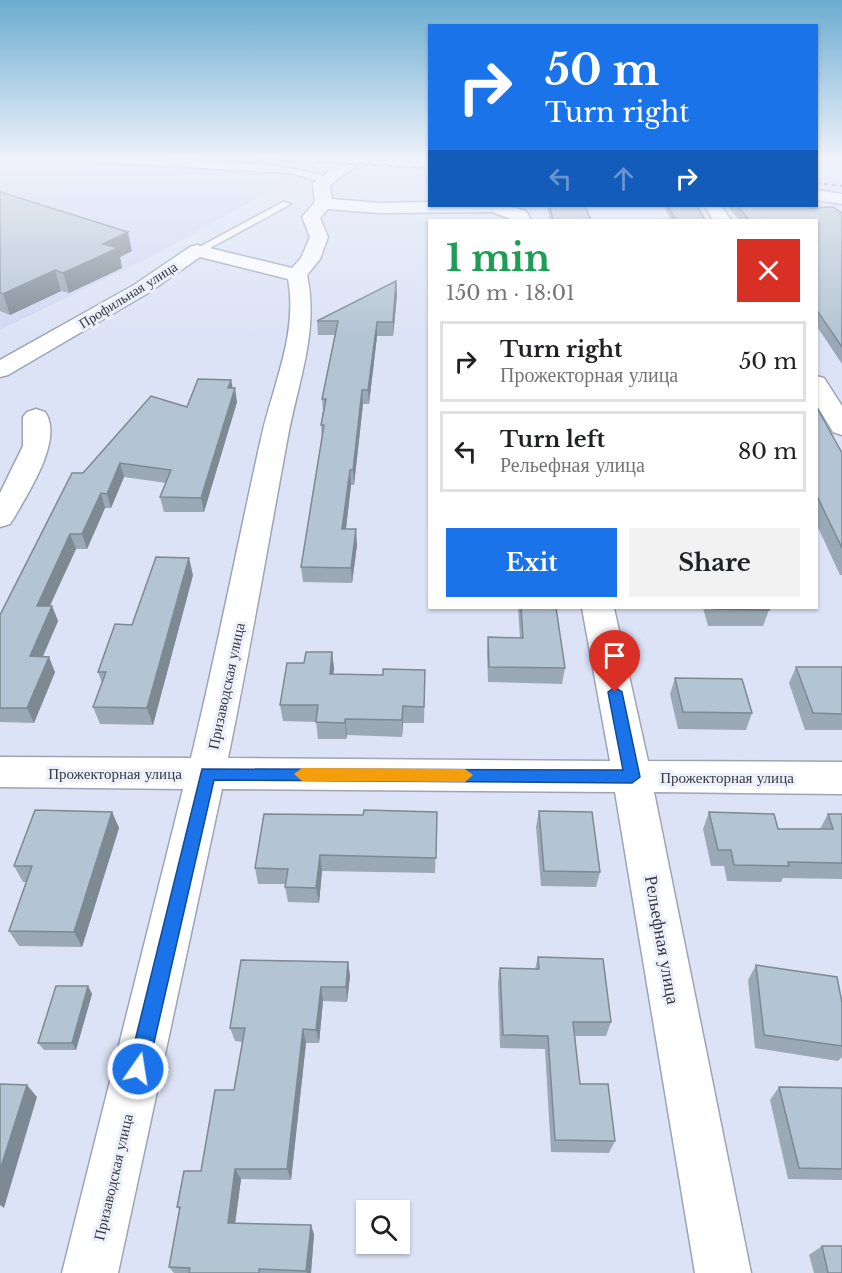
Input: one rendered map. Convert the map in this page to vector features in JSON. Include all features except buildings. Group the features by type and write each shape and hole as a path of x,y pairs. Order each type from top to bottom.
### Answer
{"street":[{"path":"197,251 297,275 310,259 319,237 312,218"},
{"name":"Профильная улица","path":"1,369 141,289 197,251"},
{"name":"Призаводская улица","path":"90,1273 208,774 301,320 303,291 297,275"},
{"path":"818,385 842,427"},
{"path":"0,518 36,446 36,417"},
{"name":"Рельефная улица","path":"598,609 632,777 723,1273"},
{"name":"Прожекторная улица","path":"0,772 842,778"}],"lane":[{"path":"197,251 259,218"}],"shaded area":[{"path":"0,218 221,218 164,250 0,330"}],"slow traffic":[{"path":"302,774 465,775"}],"route":[{"path":"138,1069 208,774 632,777 615,692"}]}
